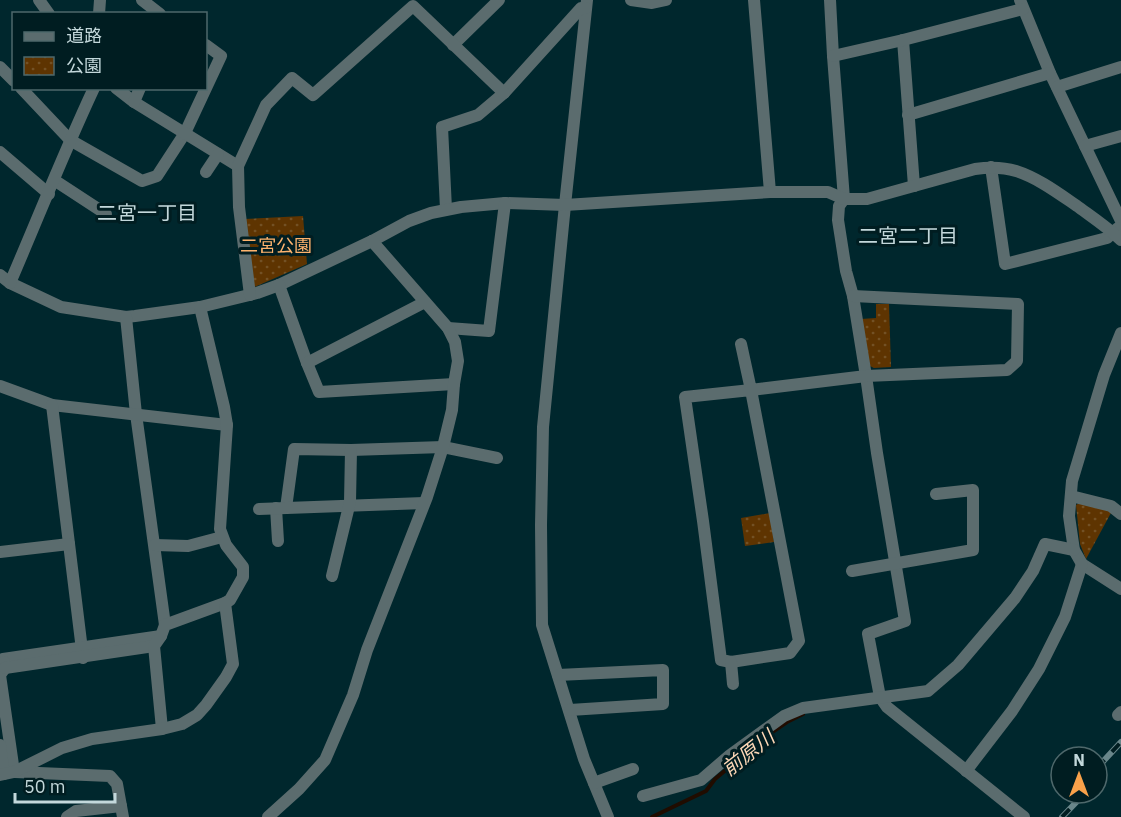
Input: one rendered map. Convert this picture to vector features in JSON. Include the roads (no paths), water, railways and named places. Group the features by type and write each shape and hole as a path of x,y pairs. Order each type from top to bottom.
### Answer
{"street":[{"path":"142,0 157,12"},
{"path":"453,45 499,0"},
{"path":"631,0 652,3 666,0"},
{"path":"754,0 770,192"},
{"path":"830,0 844,199 839,206 838,220 846,271 853,296 905,621 868,634 880,697 887,707 1024,817"},
{"path":"446,209 442,127 478,115 504,93 586,4"},
{"path":"586,4 543,427 542,625 584,759 608,817"},
{"path":"833,56 903,40 1021,4 1050,73 1085,146 1119,230"},
{"path":"250,295 239,207 238,166 267,105 292,78 313,95 413,6 504,93"},
{"path":"903,40 914,186"},
{"path":"207,46 221,56 207,86"},
{"path":"0,67 12,79"},
{"path":"1057,87 1121,67"},
{"path":"908,115 1050,73"},
{"path":"23,90 70,140 142,181 158,176 185,133 205,90"},
{"path":"93,90 49,194 5,279 61,307 126,317 200,307 250,295 279,285 409,221 431,213 446,209 505,203 565,205 770,192 828,192 844,199 867,200 975,169 992,167 1018,172 1119,230"},
{"path":"119,90 134,102 238,166"},
{"path":"134,102 139,90"},
{"path":"1085,146 1121,136"},
{"path":"0,152 49,194"},
{"path":"206,172 218,154"},
{"path":"992,167 1005,264 1107,238 1119,230"},
{"path":"54,180 106,214"},
{"path":"448,328 489,331 505,203"},
{"path":"268,817 326,760 424,503 443,447 452,410 458,361 455,342 448,328 372,241"},
{"path":"279,285 320,392 454,384"},
{"path":"741,344 751,390 799,641 790,653 731,662 721,660 685,397 751,390 866,375 1007,370 1017,361 1018,304 853,296"},
{"path":"307,363 425,302"},
{"path":"6,774 2,664 82,652 160,636 230,600 243,577 243,567 222,537 220,529 227,426 200,307"},
{"path":"126,317 136,414 155,545 162,729"},
{"path":"1121,333 1104,375 1072,481 1069,516 1074,550 1082,564 1121,589"},
{"path":"0,386 52,405 227,426"},
{"path":"52,405 82,652"},
{"path":"278,541 281,508 294,449 443,447 497,458"},
{"path":"332,576 349,506 351,450"},
{"path":"852,571 973,550 974,490 936,494"},
{"path":"1071,496 1111,506 1121,514"},
{"path":"259,508 424,503"},
{"path":"155,545 188,546 222,537"},
{"path":"0,552 69,544"},
{"path":"644,796 701,780 739,748 784,716 803,708 928,691 958,665 1015,598 1033,572 1045,544 1074,550"},
{"path":"966,771 1012,711 1039,669 1065,617 1082,564"},
{"path":"6,774 62,748 92,739 162,729 182,724 197,715 210,700 233,664 225,603"},
{"path":"731,662 733,684"},
{"path":"558,675 663,670 663,704 570,710"},
{"path":"0,745 6,774"},
{"path":"594,783 633,769"},
{"path":"6,774 111,776 117,784 122,812 76,811 68,817"}],"waterway":[{"name":"前原川","path":"652,817 706,791 715,779 768,735 803,714"}],"railway":[{"path":"1109,755 1121,742"},
{"path":"1062,817 1074,805"}],"district":[{"name":"二宮一丁目","path":"147,213"},
{"name":"二宮二丁目","path":"908,236"}],"park label":[{"name":"二宮公園","path":"276,246"}]}
